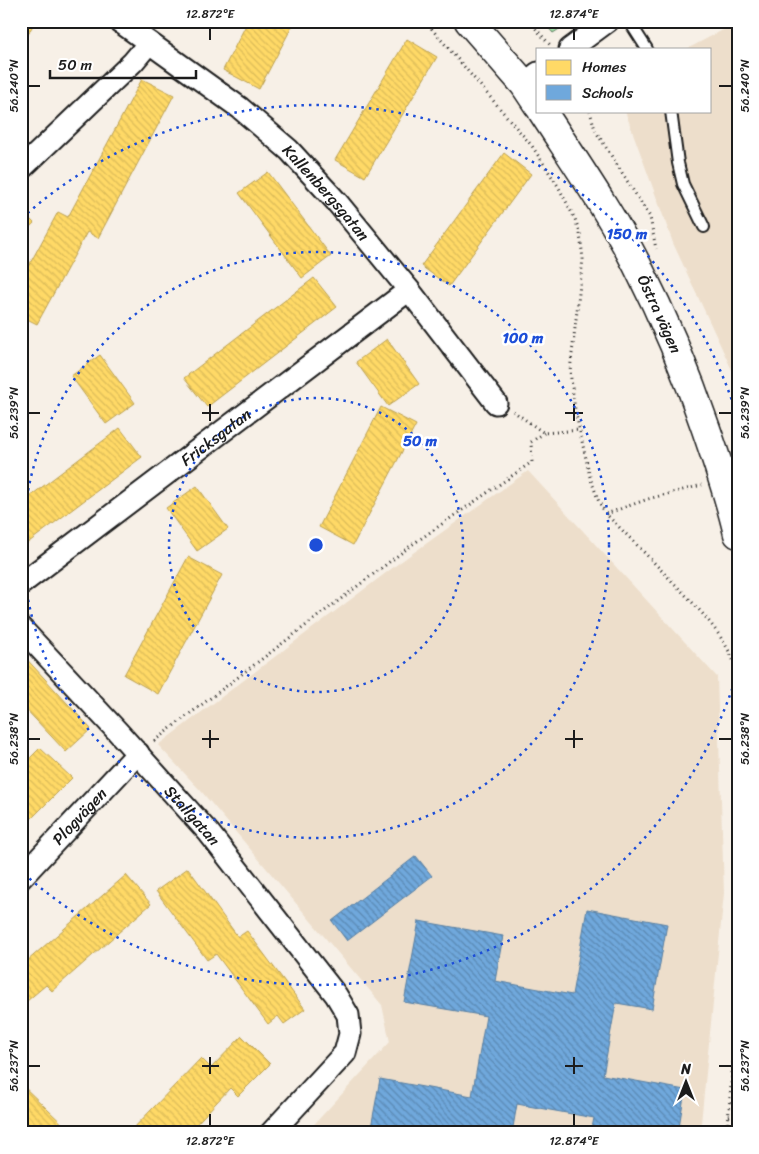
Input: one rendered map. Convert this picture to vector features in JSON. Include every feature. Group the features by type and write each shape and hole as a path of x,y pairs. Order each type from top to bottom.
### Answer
{"main road":[{"path":"469,21 533,88"},
{"name":"Östra vägen","path":"543,112 594,192 637,265 665,325 698,406 738,534"}],"street":[{"name":"Kallenbergsgatan","path":"119,21 240,108 289,150 336,201 409,290 496,403"},
{"path":"571,48 608,21"},
{"path":"21,169 133,62 149,43"},
{"name":"Fricksgatan","path":"21,584 409,290"},
{"name":"Stallgatan","path":"21,628 138,753 214,840 336,995 348,1015 350,1034 345,1054 271,1133"},
{"name":"Plogvägen","path":"21,878 138,753"}],"lane":[{"path":"629,21 645,48"},
{"path":"671,112 678,163 683,184 704,227"}],"path":[{"path":"425,21 532,146 558,186 575,219 580,234 583,259 570,371 590,476 599,502 606,514 684,593 712,625 729,652 738,673"},
{"path":"529,21 552,48"},
{"path":"496,403 516,413 544,434"},
{"path":"138,753 413,544 532,462 531,442 544,434 580,430"},
{"path":"606,514 648,499 709,483"},
{"path":"727,1133 738,1002"},
{"path":"729,1116 738,1114"}],"shaded area":[{"path":"738,22 738,383 673,243 625,112 712,112 712,48 689,48"},
{"path":"528,471 717,677 724,893 700,1133 306,1133 390,1042 382,1005 201,791 158,745 399,563"}],"green space":[{"path":"542,21 572,21 553,33"}],"building: Homes":[{"path":"21,21 35,21 21,48"},
{"path":"248,21 295,21 259,89 223,70"},
{"path":"407,39 437,57 365,177 335,160"},
{"path":"142,79 174,95 98,238 87,232 37,324 21,316 21,280 58,212 68,217"},
{"path":"504,153 531,174 449,286 421,266"},
{"path":"268,172 331,256 302,278 239,193"},
{"path":"21,210 34,223 21,235"},
{"path":"314,278 337,307 207,407 184,378"},
{"path":"387,339 419,384 388,406 356,362"},
{"path":"100,355 135,403 106,424 71,376"},
{"path":"381,407 416,425 353,545 319,527"},
{"path":"120,428 142,457 21,548 21,503"},
{"path":"197,486 228,529 197,551 166,508"},
{"path":"188,557 222,575 158,694 124,675"},
{"path":"21,653 91,729 66,752 21,704"},
{"path":"40,748 72,778 21,829 21,767"},
{"path":"188,868 238,937 247,931 305,1009 284,1024 278,1016 268,1024 216,954 207,960 156,891"},
{"path":"126,875 151,904 52,991 46,985 21,1006 21,956 26,962"},
{"path":"242,1036 270,1064 238,1096 230,1088 188,1133 129,1133 201,1058 211,1068"},
{"path":"21,1084 72,1133 21,1133"}],"building: Schools":[{"path":"416,856 432,876 347,941 332,921"},
{"path":"587,909 667,924 652,1009 616,1003 603,1075 685,1090 678,1133 591,1133 594,1118 517,1104 512,1133 370,1133 380,1079 472,1096 486,1016 404,1002 419,921 503,936 495,981 572,995"}]}
